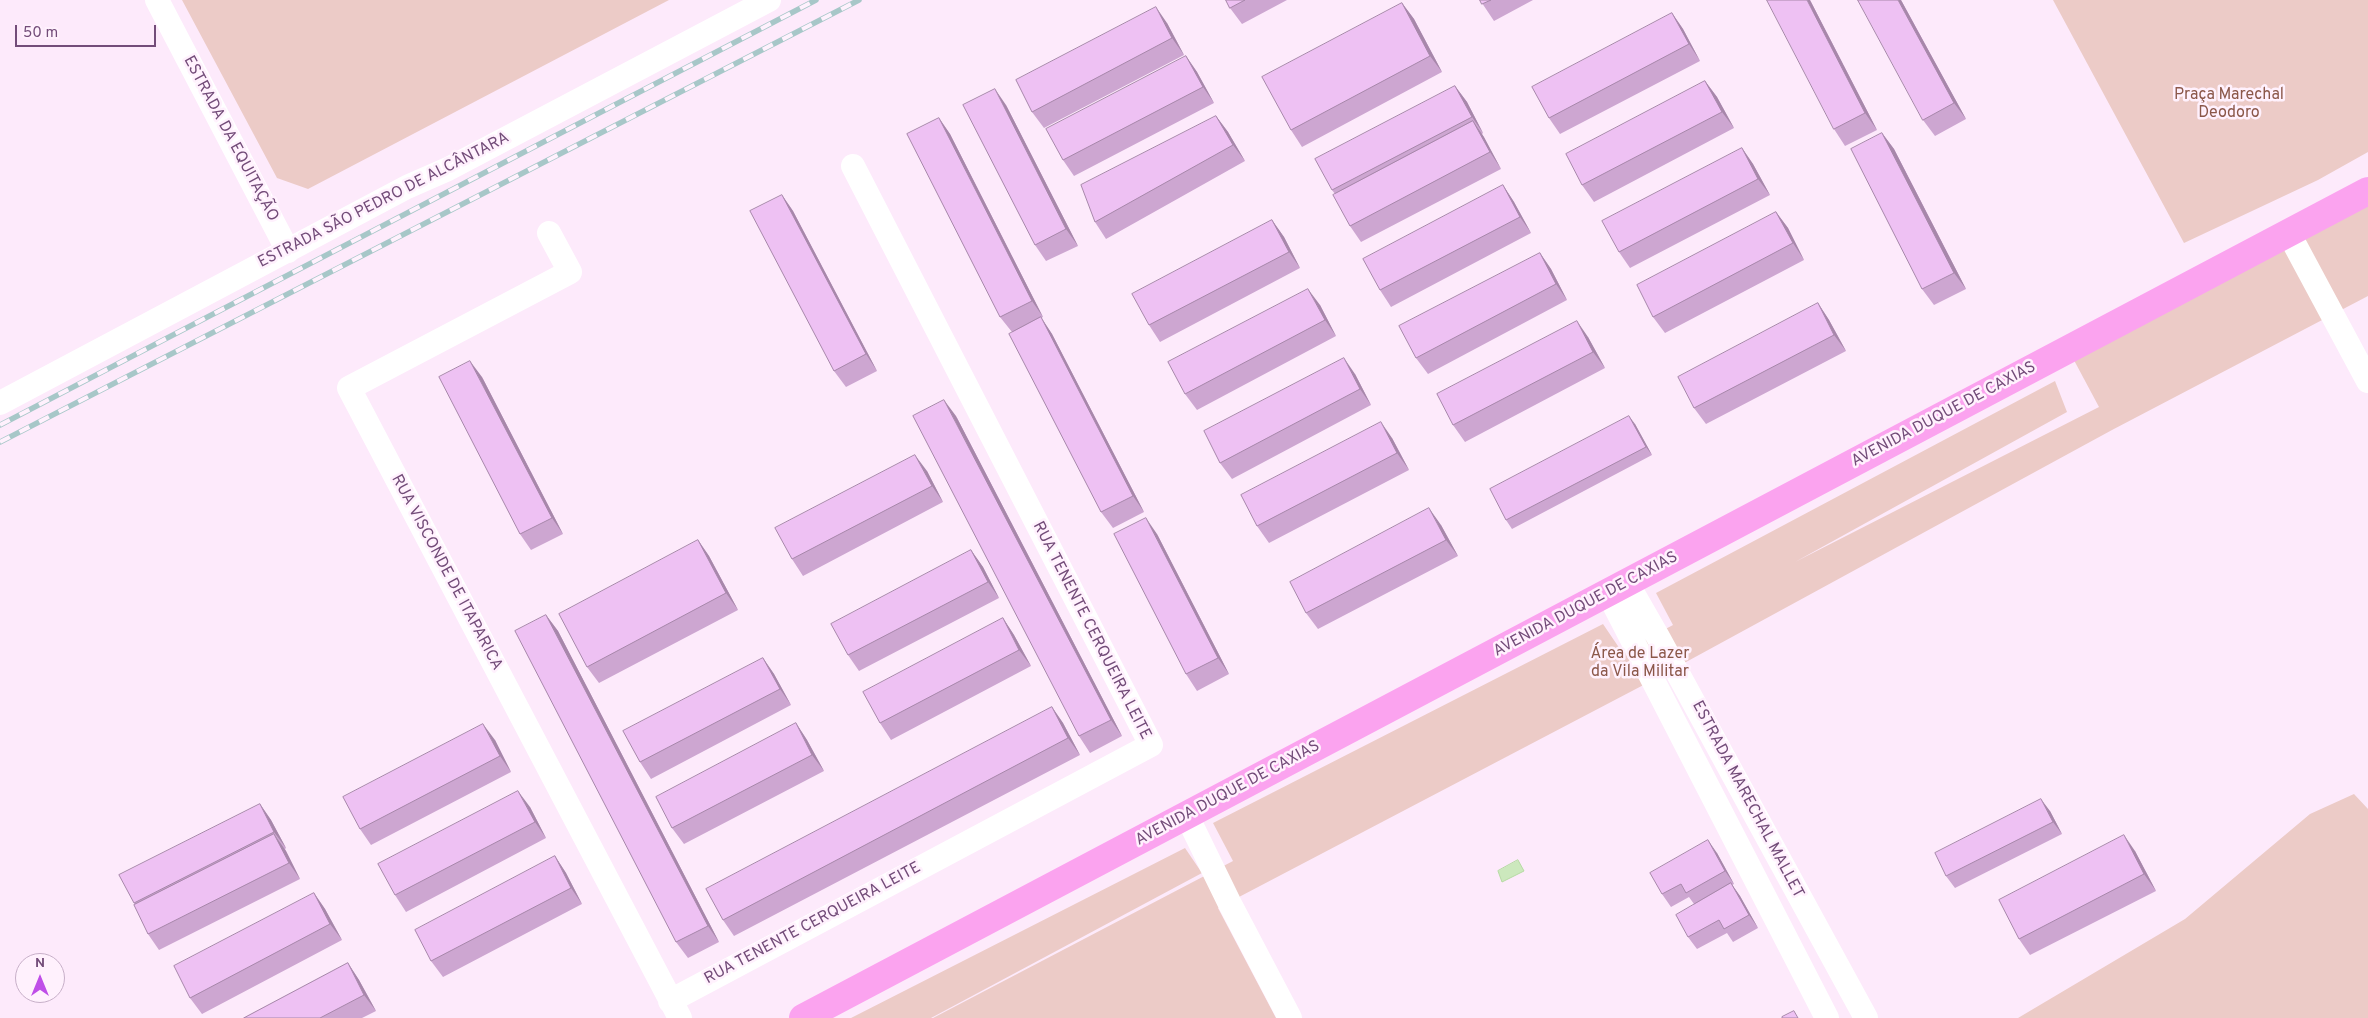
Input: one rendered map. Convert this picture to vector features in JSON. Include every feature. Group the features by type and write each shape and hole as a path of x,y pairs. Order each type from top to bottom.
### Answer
{"main road":[{"name":"AVENIDA DUQUE DE CAXIAS","path":"803,1018 2368,191"}],"street":[{"name":"ESTRADA DA EQUITAÇÃO","path":"157,0 288,251"},
{"name":"ESTRADA SÃO PEDRO DE ALCÂNTARA","path":"0,403 407,187 448,168 769,0"},
{"name":"RUA TENENTE CERQUEIRA LEITE","path":"675,1009 1151,745 853,166"},
{"path":"2288,232 2368,381"},
{"name":"RUA VISCONDE DE ITAPARICA","path":"549,233 570,272 349,388 675,1009"},
{"name":"ESTRADA MARECHAL MALLET","path":"1618,588 1658,637 1866,1018"},
{"name":"ESTRADA MARECHAL MALLET","path":"1618,588 1751,871 1827,1018"},
{"path":"1187,816 1229,902 1290,1018"},
{"path":"1751,871 1778,859"}],"green space":[{"path":"182,0 669,0 308,189 277,178"},
{"name":"Praça Marechal Deodoro","path":"2053,0 2368,0 2368,152 2318,180 2184,243"},
{"name":"Área de Lazer da Vila Militar","path":"2368,196 2368,296 2112,430 1653,680 1218,908 1276,1018 933,1018 1233,861 1213,823 1603,624 1622,652 1673,625 1656,593 2055,381 2067,412 1795,562 2099,407 2068,349"},
{"path":"2354,794 2368,809 2368,1018 2018,1018 2185,919 2310,814"},
{"path":"1185,848 1202,873 931,1018 851,1018"}],"shaded area":[{"path":"1518,860 1524,871 1502,882 1498,871"}],"building":[{"path":"1226,0 1245,0 1230,8"},
{"path":"1480,0 1491,0 1482,4"},
{"path":"1767,0 1807,0 1865,113 1834,129"},
{"path":"1858,0 1898,0 1954,103 1923,120"},
{"path":"1402,3 1430,56 1291,130 1262,77"},
{"path":"1156,7 1172,38 1032,112 1016,80"},
{"path":"1672,13 1689,44 1549,118 1532,87"},
{"path":"1186,56 1203,87 1063,160 1046,129"},
{"path":"1705,81 1722,112 1582,185 1566,154"},
{"path":"1455,86 1472,117 1332,190 1315,159"},
{"path":"995,89 1066,229 1035,245 963,105"},
{"path":"1216,116 1233,145 1095,222 1081,185"},
{"path":"939,118 1032,301 1000,317 907,134"},
{"path":"1473,121 1490,152 1350,226 1333,195"},
{"path":"1882,133 1954,273 1922,289 1851,149"},
{"path":"1742,148 1758,179 1619,252 1602,221"},
{"path":"1503,185 1520,217 1380,290 1363,259"},
{"path":"782,195 866,354 834,371 750,211"},
{"path":"1776,212 1793,243 1653,317 1637,285"},
{"path":"1272,220 1289,252 1149,325 1132,294"},
{"path":"1540,253 1556,284 1416,358 1399,326"},
{"path":"1308,289 1325,320 1185,394 1168,362"},
{"path":"1818,303 1834,335 1694,408 1678,377"},
{"path":"1041,317 1133,496 1101,512 1009,334"},
{"path":"1577,321 1593,352 1453,425 1437,394"},
{"path":"1344,358 1360,389 1220,463 1204,431"},
{"path":"470,361 552,518 520,534 439,377"},
{"path":"944,400 1111,720 1079,736 913,416"},
{"path":"1629,416 1646,447 1506,520 1490,489"},
{"path":"1381,422 1397,453 1257,526 1241,495"},
{"path":"915,455 932,486 792,559 775,528"},
{"path":"1429,508 1446,540 1306,613 1290,582"},
{"path":"1146,518 1218,658 1186,674 1114,534"},
{"path":"698,540 726,593 587,667 559,614"},
{"path":"971,550 988,582 848,655 831,624"},
{"path":"546,615 708,926 676,942 515,631"},
{"path":"1003,618 1019,650 880,723 863,692"},
{"path":"763,658 780,689 640,762 623,731"},
{"path":"1052,707 1068,738 723,920 706,889"},
{"path":"796,723 812,755 672,828 656,797"},
{"path":"483,724 500,756 360,829 343,797"},
{"path":"518,791 535,822 395,895 378,864"},
{"path":"2041,799 2053,822 1946,876 1935,853"},
{"path":"260,804 274,832 134,903 119,875"},
{"path":"274,834 289,863 148,934 134,905"},
{"path":"2124,835 2144,874 2019,939 1999,900"},
{"path":"1708,840 1725,871 1686,893 1681,884 1662,894 1650,873"},
{"path":"555,856 571,888 431,961 415,930"},
{"path":"1731,883 1749,915 1724,929 1719,920 1688,937 1676,915"},
{"path":"314,893 330,924 190,998 174,966"},
{"path":"348,963 364,995 320,1018 244,1018"},
{"path":"1794,1011 1798,1018 1782,1018 1782,1017"}],"railway":[{"path":"0,425 816,0"},
{"path":"0,442 859,0"}]}
